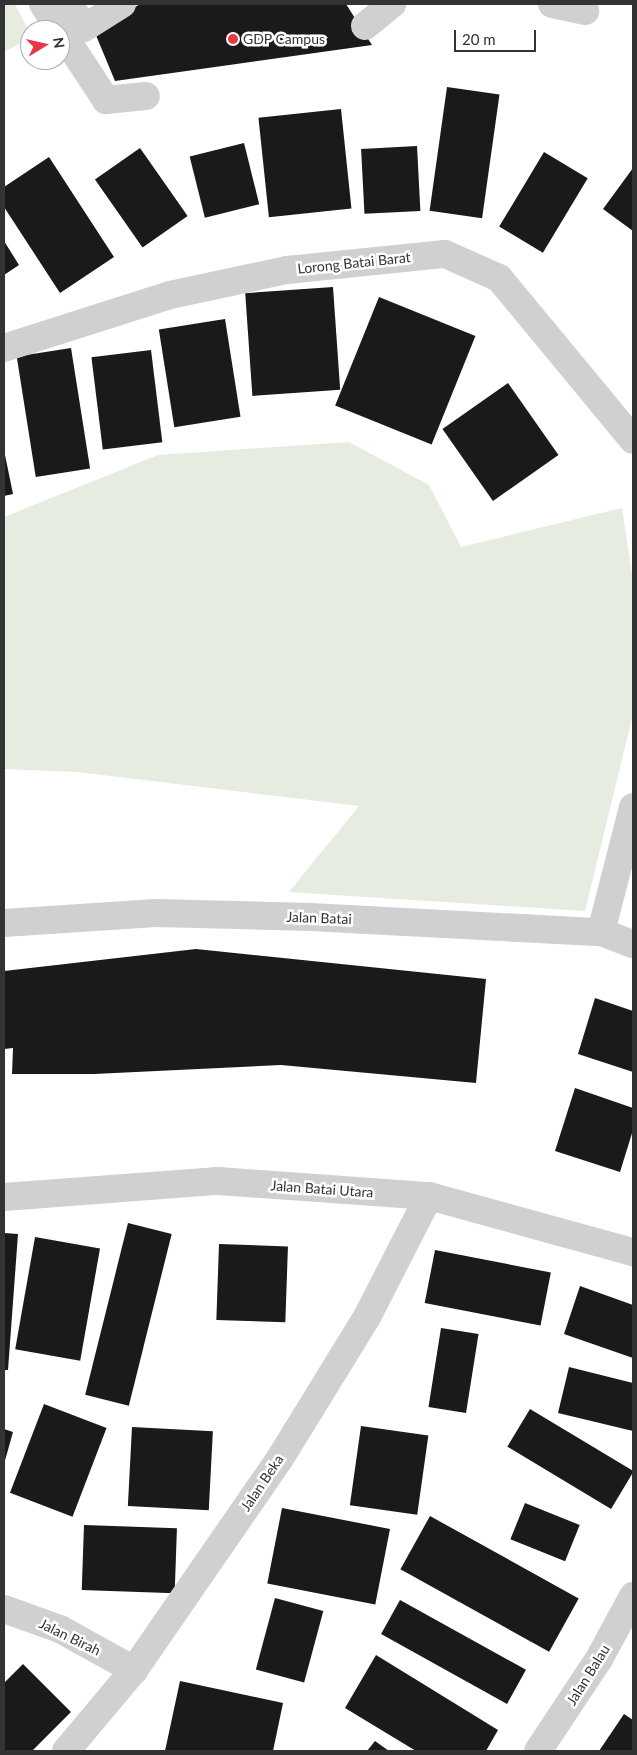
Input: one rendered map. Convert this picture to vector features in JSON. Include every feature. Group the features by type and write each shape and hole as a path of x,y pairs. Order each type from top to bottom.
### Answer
{"street":[{"path":"44,4 54,20"},
{"path":"69,4 84,28 122,4"},
{"path":"552,4 585,11"},
{"path":"70,45 106,100 146,96"},
{"name":"Lorong Batai Barat","path":"4,348 180,293 287,270 445,254 499,278 633,440"},
{"path":"601,932 633,807"},
{"name":"Jalan Batai","path":"4,923 156,913 310,917 601,932 633,944"},
{"name":"Jalan Batai Utara","path":"4,1197 218,1182 429,1196 633,1252"},
{"name":"Jalan Beka","path":"66,1751 134,1670 279,1460 367,1317 429,1196"},
{"name":"Jalan Balau","path":"538,1751 599,1660 633,1596"},
{"name":"Jalan Birah","path":"4,1609 60,1629 134,1670"}],"shaded area":[{"path":"4,4 15,4 23,20 20,20 20,43 4,52"},
{"path":"349,442 429,485 461,547 622,508 633,581 633,714 585,911 289,892 359,806 77,772 4,769 4,517 158,455"}],"building":[{"name":"GDP Campus","path":"140,4 346,4 372,45 115,81 95,33"},
{"path":"447,87 499,94 482,218 430,211"},
{"path":"341,109 351,208 269,217 258,118"},
{"path":"244,143 259,204 205,218 190,157"},
{"path":"417,146 420,211 364,214 361,149"},
{"path":"140,148 188,216 143,248 95,180"},
{"path":"544,152 588,178 543,253 499,227"},
{"path":"49,157 114,257 60,293 4,207 4,187"},
{"path":"633,168 633,231 603,209"},
{"path":"4,241 19,265 4,275"},
{"path":"333,287 340,390 252,396 245,293"},
{"path":"379,297 475,336 432,444 335,405"},
{"path":"225,319 240,417 174,427 159,329"},
{"path":"71,348 90,468 36,477 17,357"},
{"path":"151,350 162,442 103,450 91,357"},
{"path":"508,383 558,455 493,501 442,429"},
{"path":"4,450 13,494 4,496"},
{"path":"196,949 486,979 476,1083 281,1065 94,1074 12,1074 13,1048 4,1049 4,971"},
{"path":"595,998 633,1011 633,1072 578,1054"},
{"path":"575,1088 633,1108 633,1130 620,1172 555,1151"},
{"path":"128,1223 172,1234 129,1406 85,1395"},
{"path":"4,1233 18,1234 8,1370 4,1370"},
{"path":"35,1237 100,1248 80,1361 15,1349"},
{"path":"219,1244 288,1246 285,1322 216,1320"},
{"path":"435,1250 551,1273 541,1326 425,1303"},
{"path":"580,1286 633,1305 633,1358 564,1334"},
{"path":"441,1328 479,1334 466,1413 428,1407"},
{"path":"569,1367 633,1383 633,1431 558,1413"},
{"path":"44,1404 107,1428 73,1517 10,1493"},
{"path":"530,1409 633,1471 611,1509 507,1447"},
{"path":"361,1426 428,1435 417,1515 350,1505"},
{"path":"132,1427 213,1431 209,1510 128,1506"},
{"path":"4,1429 13,1432 4,1464"},
{"path":"525,1503 580,1525 565,1561 510,1539"},
{"path":"282,1508 390,1529 375,1605 267,1584"},
{"path":"430,1516 579,1598 549,1652 400,1569"},
{"path":"84,1525 177,1528 175,1593 82,1590"},
{"path":"275,1598 323,1611 304,1682 256,1669"},
{"path":"400,1600 526,1670 507,1704 381,1634"},
{"path":"376,1655 498,1730 486,1751 416,1751 345,1708"},
{"path":"23,1664 71,1712 32,1751 4,1751 4,1683"},
{"path":"180,1681 283,1703 273,1751 165,1751"},
{"path":"624,1714 633,1720 633,1751 599,1751"},
{"path":"375,1741 389,1751 367,1751"}],"place":[{"name":"GDP Campus","path":"233,39"}]}
